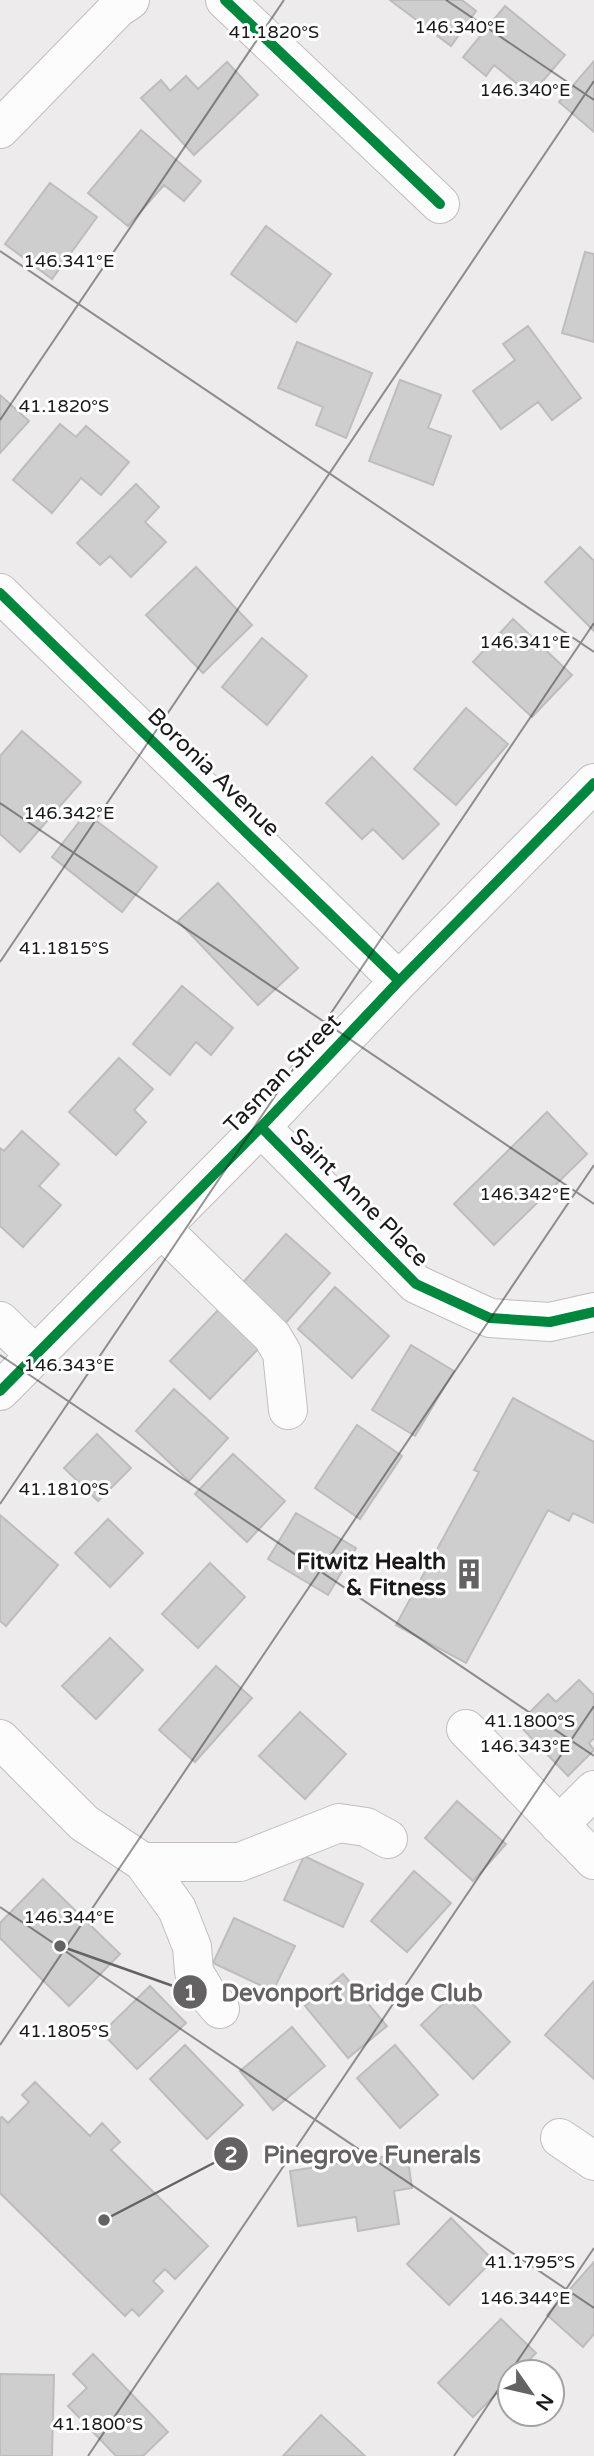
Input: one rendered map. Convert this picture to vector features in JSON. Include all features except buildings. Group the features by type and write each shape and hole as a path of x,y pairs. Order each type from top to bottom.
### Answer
{"street":[{"path":"0,129 118,8 130,0"},
{"path":"225,0 440,204"},
{"name":"Boronia Avenue","path":"0,593 399,981"},
{"name":"Tasman Street","path":"0,1391 261,1127 399,981 594,783"},
{"name":"Saint Anne Place","path":"261,1127 416,1284 490,1318 550,1322 594,1312"},
{"path":"161,1228 272,1336 282,1353 288,1410"},
{"path":"0,1321 35,1355"},
{"path":"466,1728 594,1860"},
{"path":"0,1739 84,1823 142,1862 177,1909 192,1947 194,1972 206,1994 219,2009"},
{"path":"559,1825 594,1790"},
{"path":"142,1862 240,1862 339,1823 366,1827 388,1839"},
{"path":"560,2138 594,2161"}],"cycle path":[{"path":"225,0 440,204"},
{"path":"0,593 399,981"},
{"path":"0,1391 261,1127 399,981 594,783"},
{"path":"261,1127 416,1284 490,1318 550,1322 594,1312"}],"place":[{"name":"Fitwitz Health & Fitness","path":"469,1574"},
{"name":"Devonport Bridge Club","path":"60,1946"},
{"name":"Pinegrove Funerals","path":"104,2220"}]}
